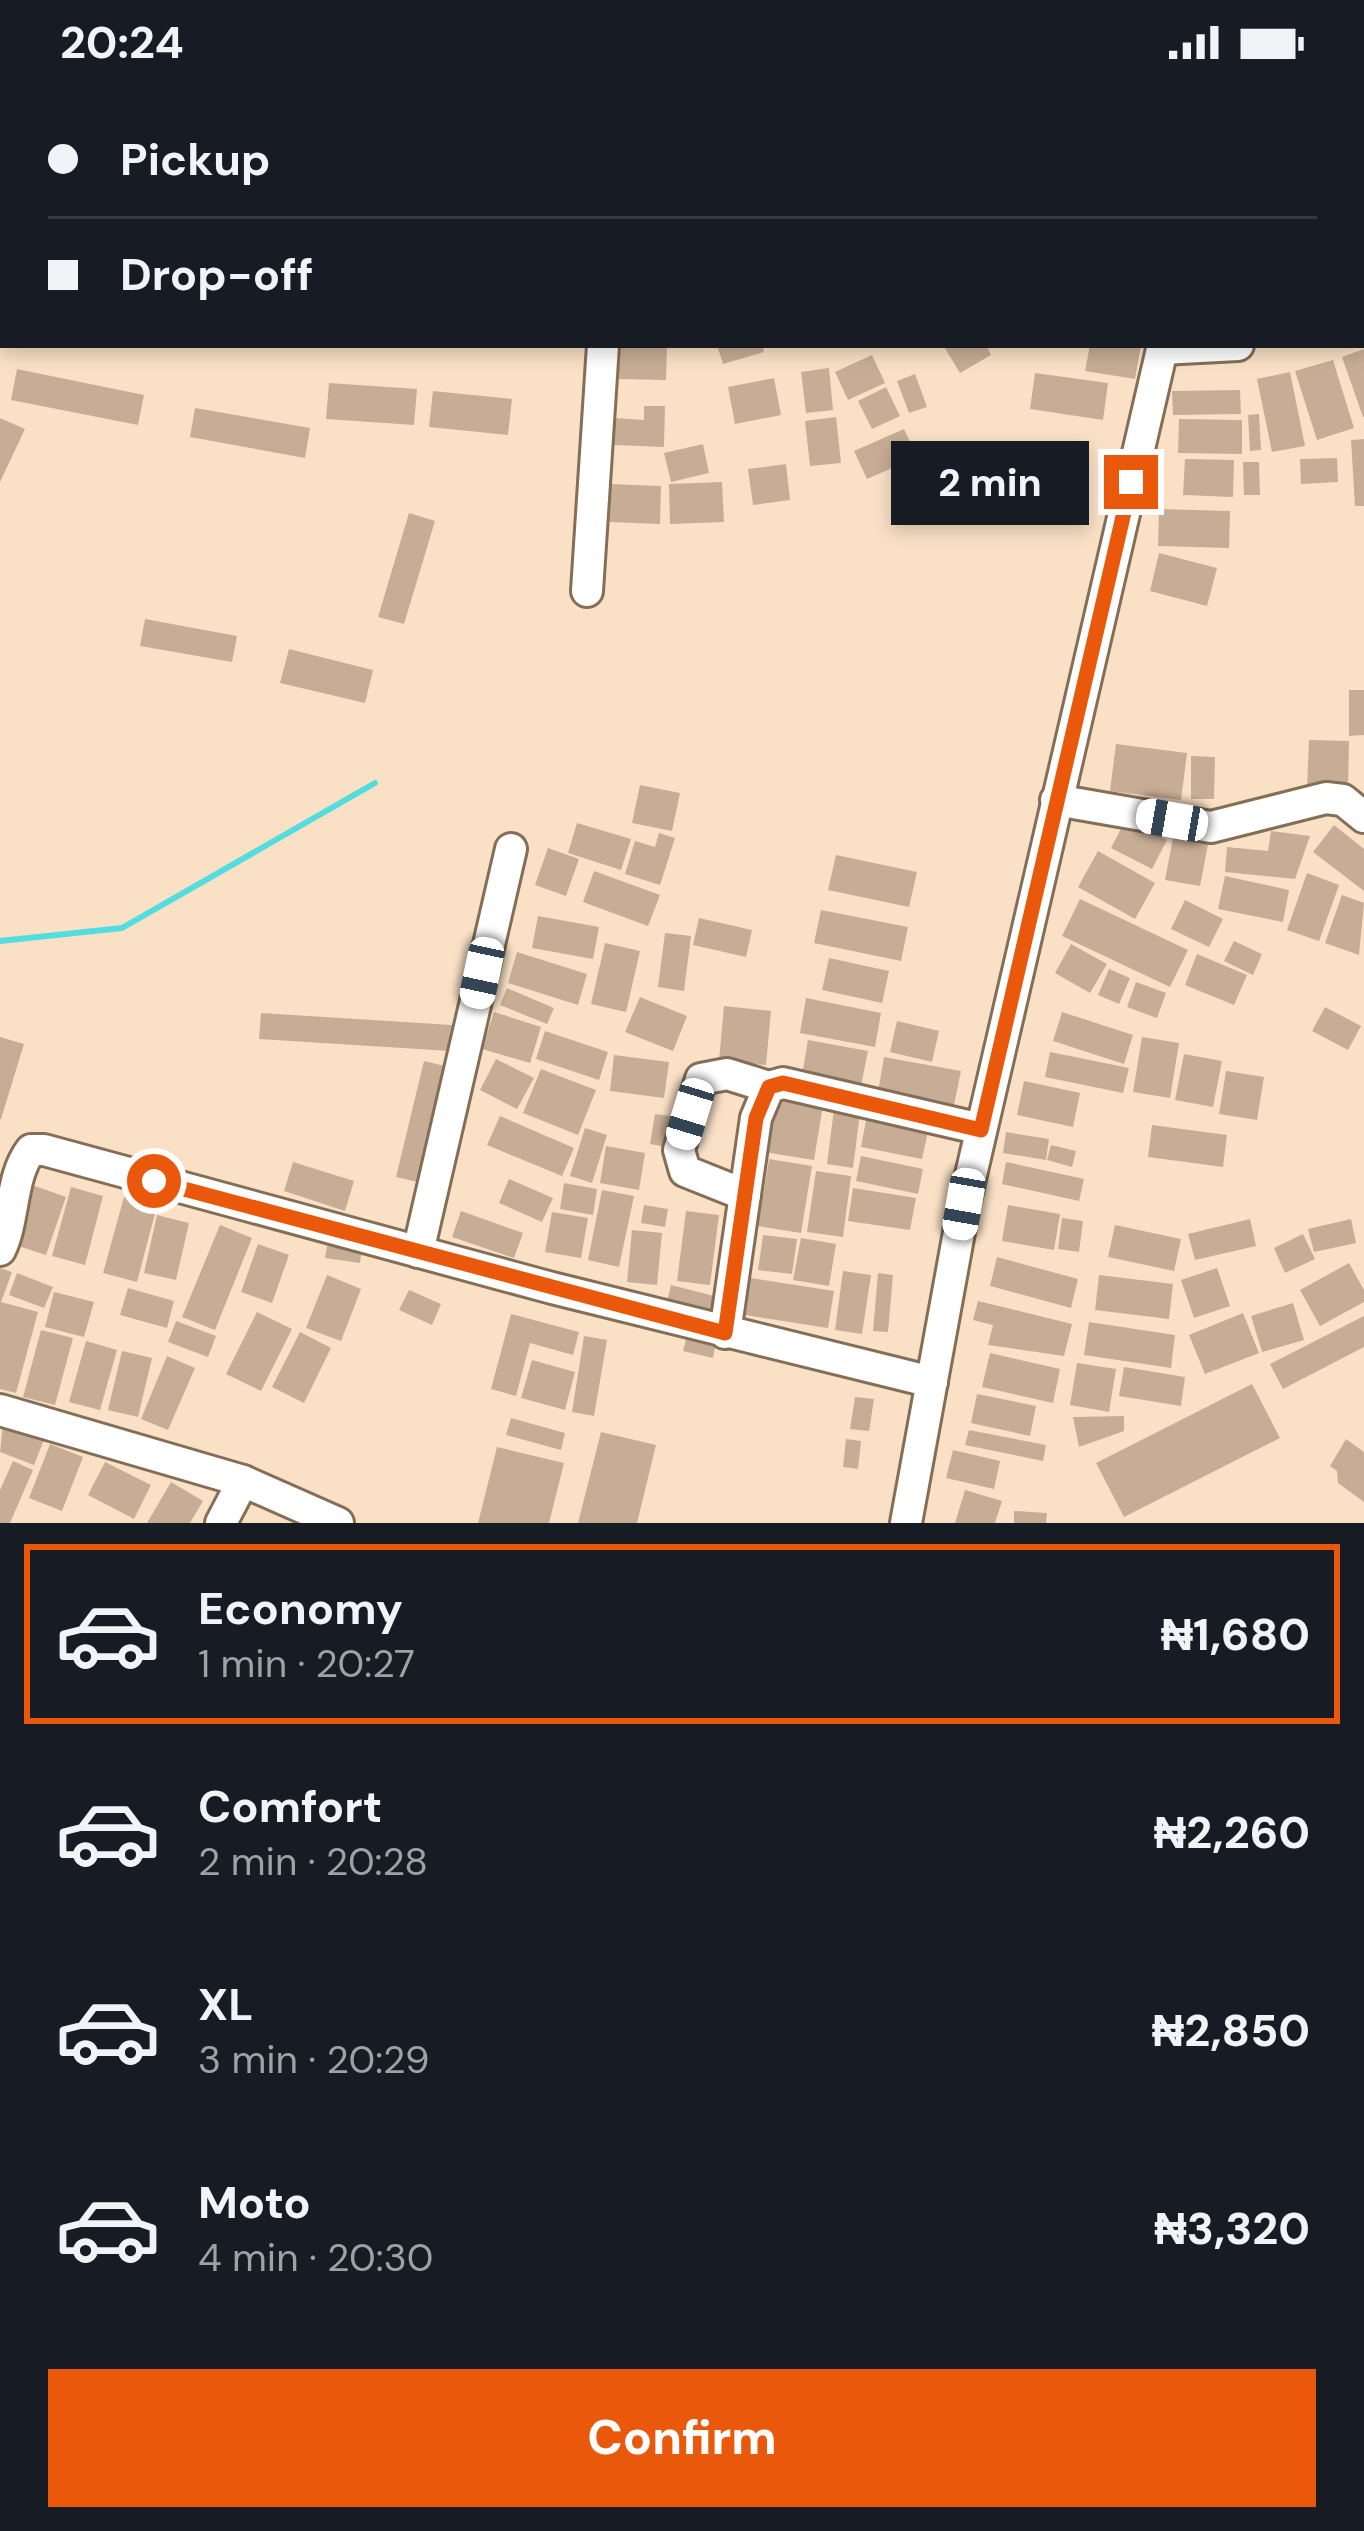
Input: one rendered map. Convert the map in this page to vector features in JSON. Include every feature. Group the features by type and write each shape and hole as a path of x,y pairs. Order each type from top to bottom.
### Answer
{"street":[{"path":"587,591 603,348"},
{"path":"906,1523 981,1130 1162,348"},
{"path":"1056,800 1210,827 1326,798 1342,800 1364,817"},
{"path":"418,1252 511,849"},
{"path":"745,1195 685,1171 679,1150 701,1078 727,1074 769,1087 783,1083 981,1130"},
{"path":"725,1333 756,1118 769,1087"},
{"path":"0,1250 12,1226 22,1161 31,1150 44,1150 725,1333 932,1382"},
{"path":"0,1410 243,1481 338,1523"},
{"path":"221,1523 243,1481"}],"building":[{"path":"617,348 667,348 666,380 616,379"},
{"path":"718,348 763,348 764,352 723,364"},
{"path":"945,348 988,348 991,355 960,373"},
{"path":"1089,348 1140,348 1135,379 1085,371"},
{"path":"1364,349 1364,417 1363,417 1342,357"},
{"path":"872,355 885,383 848,400 835,372"},
{"path":"1333,360 1354,428 1317,440 1295,371"},
{"path":"829,368 833,410 806,413 801,372"},
{"path":"17,369 144,395 138,425 11,400"},
{"path":"1290,372 1305,446 1272,452 1257,379"},
{"path":"1035,373 1108,383 1103,420 1030,409"},
{"path":"915,374 927,407 909,413 897,381"},
{"path":"774,378 781,415 735,424 728,387"},
{"path":"329,383 417,389 414,425 326,419"},
{"path":"886,387 900,416 872,429 858,401"},
{"path":"1240,390 1241,414 1173,415 1172,391"},
{"path":"433,391 512,399 508,435 429,427"},
{"path":"644,406 665,406 664,447 614,445 615,418 644,420"},
{"path":"195,408 310,428 305,458 190,437"},
{"path":"1259,414 1261,450 1250,451 1248,415"},
{"path":"836,417 841,463 810,466 805,421"},
{"path":"0,418 25,429 0,482"},
{"path":"1179,419 1242,420 1242,454 1178,453"},
{"path":"904,429 917,457 867,479 854,451"},
{"path":"1364,439 1364,506 1355,506 1351,440"},
{"path":"703,444 709,473 671,482 664,453"},
{"path":"1337,458 1338,482 1301,484 1300,459"},
{"path":"1185,459 1234,460 1233,497 1183,495"},
{"path":"1243,462 1259,462 1260,495 1244,495"},
{"path":"786,464 790,500 753,505 748,469"},
{"path":"722,482 724,522 670,524 669,484"},
{"path":"610,484 661,486 660,524 609,522"},
{"path":"1159,509 1230,511 1229,548 1158,546"},
{"path":"409,513 435,521 404,624 378,617"},
{"path":"1159,553 1217,568 1207,606 1150,591"},
{"path":"145,619 237,636 232,662 140,646"},
{"path":"289,649 373,670 365,703 280,683"},
{"path":"1349,690 1364,690 1364,735 1349,736"},
{"path":"1309,740 1349,741 1348,790 1307,789"},
{"path":"1116,744 1187,753 1181,800 1110,791"},
{"path":"1191,756 1215,757 1214,799 1191,799"},
{"path":"640,785 680,793 672,831 632,823"},
{"path":"1126,819 1167,840 1152,869 1111,848"},
{"path":"577,823 631,839 621,870 568,853"},
{"path":"1334,825 1364,849 1364,891 1313,852"},
{"path":"1271,831 1310,836 1295,879 1225,872 1227,847 1268,851"},
{"path":"659,833 675,838 660,885 625,874 635,841 655,847"},
{"path":"1174,833 1209,839 1200,886 1165,880"},
{"path":"548,848 579,859 566,896 535,885"},
{"path":"1098,851 1155,883 1135,919 1078,887"},
{"path":"836,855 917,872 909,907 828,890"},
{"path":"594,871 660,895 648,926 583,902"},
{"path":"1307,873 1339,885 1319,941 1287,930"},
{"path":"1225,876 1289,890 1283,922 1218,909"},
{"path":"1342,895 1364,903 1359,955 1325,943"},
{"path":"1080,899 1188,950 1170,987 1062,936"},
{"path":"1185,900 1223,919 1209,947 1171,929"},
{"path":"821,910 908,927 901,961 814,943"},
{"path":"538,916 599,927 593,959 532,948"},
{"path":"699,918 752,930 746,957 693,945"},
{"path":"665,933 691,936 684,991 658,987"},
{"path":"1234,941 1262,954 1253,975 1224,961"},
{"path":"605,943 640,951 626,1012 591,1004"},
{"path":"1071,944 1107,964 1090,993 1055,973"},
{"path":"517,952 587,974 578,1005 508,983"},
{"path":"1197,954 1247,975 1234,1005 1185,985"},
{"path":"829,958 889,971 882,1003 822,990"},
{"path":"1109,969 1130,978 1119,1004 1098,995"},
{"path":"1136,982 1166,993 1157,1018 1127,1007"},
{"path":"507,988 554,1008 547,1024 500,1005"},
{"path":"640,997 687,1016 673,1051 625,1032"},
{"path":"806,998 881,1013 875,1047 800,1033"},
{"path":"724,1006 771,1011 766,1065 719,1061"},
{"path":"1325,1007 1361,1026 1348,1050 1312,1031"},
{"path":"494,1012 541,1027 530,1063 482,1049"},
{"path":"1062,1012 1133,1035 1124,1064 1053,1041"},
{"path":"261,1013 452,1025 450,1051 259,1039"},
{"path":"897,1021 939,1031 932,1062 890,1052"},
{"path":"545,1031 608,1052 599,1080 536,1059"},
{"path":"0,1037 24,1044 1,1119 0,1119"},
{"path":"1142,1037 1179,1043 1170,1098 1133,1092"},
{"path":"808,1040 868,1051 860,1091 801,1081"},
{"path":"1050,1052 1129,1068 1123,1093 1045,1077"},
{"path":"1184,1054 1222,1061 1213,1107 1175,1100"},
{"path":"614,1055 669,1062 664,1098 610,1091"},
{"path":"884,1057 961,1071 954,1105 878,1092"},
{"path":"496,1059 534,1078 517,1109 480,1090"},
{"path":"424,1061 449,1067 422,1183 396,1177"},
{"path":"541,1069 596,1090 578,1135 523,1113"},
{"path":"1226,1071 1264,1077 1257,1120 1219,1114"},
{"path":"1024,1081 1080,1093 1073,1127 1017,1115"},
{"path":"773,1097 823,1105 814,1160 764,1152"},
{"path":"834,1109 860,1113 853,1168 827,1164"},
{"path":"655,1114 677,1117 672,1148 650,1144"},
{"path":"867,1115 929,1127 922,1159 861,1147"},
{"path":"500,1116 574,1148 562,1176 487,1145"},
{"path":"1152,1125 1227,1135 1223,1167 1148,1157"},
{"path":"585,1128 607,1135 592,1183 570,1176"},
{"path":"1006,1132 1049,1139 1046,1160 1003,1153"},
{"path":"1051,1145 1076,1151 1072,1167 1047,1160"},
{"path":"606,1146 645,1153 639,1190 600,1183"},
{"path":"861,1156 923,1169 918,1194 856,1181"},
{"path":"769,1159 812,1166 801,1233 758,1226"},
{"path":"293,1162 354,1181 345,1211 284,1191"},
{"path":"1006,1162 1084,1179 1079,1201 1002,1184"},
{"path":"816,1171 851,1176 843,1237 807,1232"},
{"path":"509,1179 553,1198 542,1222 499,1203"},
{"path":"564,1183 597,1189 593,1215 560,1209"},
{"path":"32,1185 66,1197 46,1255 12,1244"},
{"path":"71,1187 103,1196 85,1265 52,1256"},
{"path":"853,1188 916,1198 910,1230 848,1221"},
{"path":"602,1190 634,1196 619,1267 588,1260"},
{"path":"124,1197 157,1206 137,1282 103,1273"},
{"path":"644,1205 668,1209 665,1227 641,1223"},
{"path":"1008,1205 1060,1214 1054,1250 1002,1241"},
{"path":"461,1211 523,1233 514,1258 452,1237"},
{"path":"686,1211 719,1215 710,1285 677,1281"},
{"path":"552,1212 588,1218 581,1258 545,1252"},
{"path":"157,1215 189,1223 176,1280 144,1273"},
{"path":"1062,1218 1083,1221 1079,1252 1058,1249"},
{"path":"1250,1219 1256,1246 1195,1260 1188,1234"},
{"path":"1351,1219 1356,1243 1314,1252 1308,1229"},
{"path":"220,1225 252,1238 215,1330 182,1317"},
{"path":"1115,1225 1181,1239 1174,1271 1108,1257"},
{"path":"632,1230 662,1233 657,1285 627,1282"},
{"path":"1303,1234 1315,1259 1285,1273 1274,1248"},
{"path":"763,1235 797,1239 792,1274 758,1270"},
{"path":"801,1238 836,1244 829,1286 793,1280"},
{"path":"328,1241 362,1246 360,1263 325,1258"},
{"path":"258,1244 289,1255 272,1303 241,1292"},
{"path":"997,1257 1078,1279 1071,1308 990,1286"},
{"path":"1349,1263 1364,1290 1364,1302 1320,1326 1300,1290"},
{"path":"0,1268 12,1272 1,1302 38,1312 16,1393 0,1389"},
{"path":"1217,1268 1230,1306 1194,1318 1181,1280"},
{"path":"843,1271 871,1275 862,1334 835,1330"},
{"path":"17,1273 53,1287 44,1308 9,1295"},
{"path":"878,1273 893,1275 888,1332 873,1331"},
{"path":"327,1275 361,1289 341,1341 306,1328"},
{"path":"1099,1275 1173,1284 1169,1319 1095,1310"},
{"path":"751,1278 834,1291 828,1328 745,1315"},
{"path":"671,1285 718,1297 713,1317 666,1306"},
{"path":"128,1288 174,1301 167,1328 120,1315"},
{"path":"409,1290 441,1304 432,1325 399,1310"},
{"path":"54,1292 94,1302 84,1337 45,1327"},
{"path":"978,1301 1072,1324 1064,1356 988,1345 993,1325 973,1320"},
{"path":"1293,1303 1304,1340 1262,1352 1251,1316"},
{"path":"257,1312 292,1329 261,1391 226,1374"},
{"path":"1243,1313 1259,1353 1205,1374 1189,1335"},
{"path":"511,1314 579,1332 573,1355 530,1343 516,1396 491,1389"},
{"path":"1364,1316 1364,1347 1283,1389 1270,1364"},
{"path":"176,1321 216,1336 208,1357 168,1342"},
{"path":"1089,1322 1175,1335 1171,1368 1084,1355"},
{"path":"41,1330 73,1338 55,1405 23,1397"},
{"path":"300,1332 331,1348 304,1403 272,1387"},
{"path":"584,1336 607,1340 594,1416 572,1412"},
{"path":"687,1336 716,1343 713,1358 683,1351"},
{"path":"86,1341 117,1350 100,1410 69,1402"},
{"path":"122,1351 152,1358 138,1417 108,1410"},
{"path":"990,1353 1060,1369 1053,1403 982,1387"},
{"path":"167,1356 195,1368 168,1430 141,1419"},
{"path":"532,1360 575,1372 565,1410 521,1398"},
{"path":"1077,1363 1116,1369 1109,1412 1070,1405"},
{"path":"1124,1367 1185,1377 1181,1406 1119,1396"},
{"path":"1252,1384 1280,1438 1124,1517 1096,1463"},
{"path":"977,1394 1036,1406 1030,1436 971,1423"},
{"path":"855,1397 874,1399 869,1431 850,1429"},
{"path":"1124,1416 1124,1431 1079,1447 1073,1417"},
{"path":"511,1418 565,1433 561,1450 506,1435"},
{"path":"3,1423 44,1440 34,1465 0,1452"},
{"path":"969,1430 1046,1445 1043,1461 965,1445"},
{"path":"601,1432 656,1445 637,1523 578,1523"},
{"path":"846,1439 861,1441 858,1469 843,1467"},
{"path":"1346,1439 1364,1452 1364,1502 1338,1483 1337,1471 1330,1466"},
{"path":"50,1444 83,1457 62,1511 29,1498"},
{"path":"497,1447 564,1463 549,1523 478,1523"},
{"path":"953,1450 1000,1461 994,1489 946,1478"},
{"path":"13,1461 33,1470 10,1523 0,1523 0,1490"},
{"path":"105,1462 151,1485 134,1519 88,1495"},
{"path":"171,1482 203,1501 190,1523 147,1523"},
{"path":"965,1490 1002,1501 995,1523 955,1523"},
{"path":"1014,1511 1047,1513 1046,1523 1014,1523"}],"waterway":[{"path":"0,941 122,928 375,783"}],"route":[{"path":"154,1181 725,1333 756,1118 769,1087 783,1083 981,1130 1131,482"}]}
